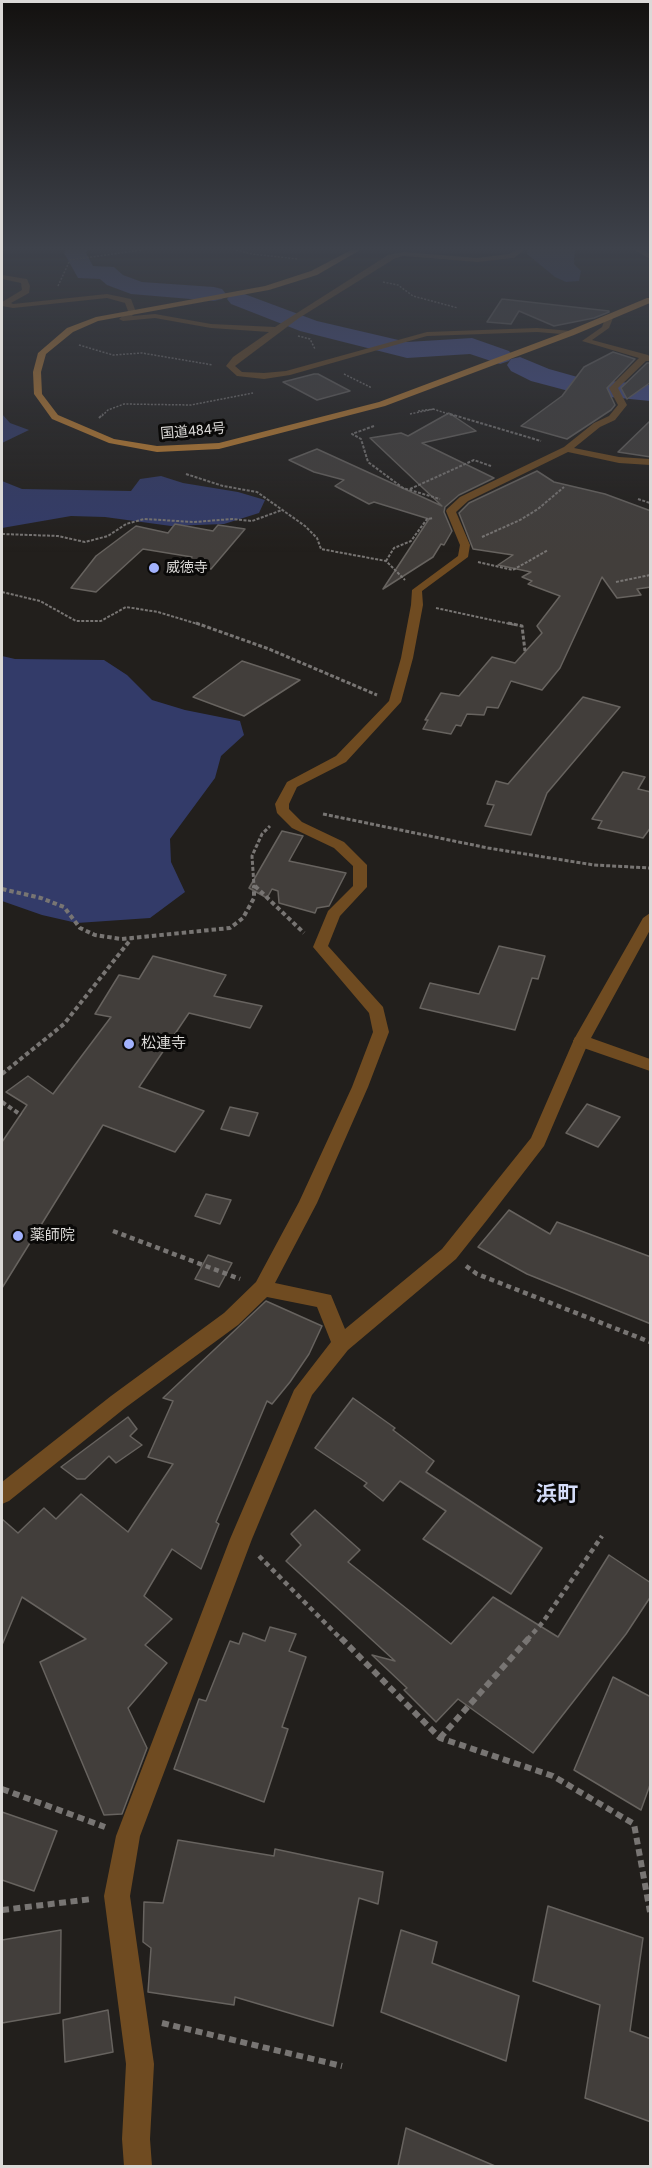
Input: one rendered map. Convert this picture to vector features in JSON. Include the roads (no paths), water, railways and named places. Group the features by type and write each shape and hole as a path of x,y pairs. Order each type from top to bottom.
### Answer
{"highway":[{"name":"国道484号","path":"45,350 42,353 37,372 38,394 55,417 112,441 157,449 219,446 382,404 525,350"}],"street":[{"path":"248,350 236,359 231,366 240,374 264,376 286,373 369,350"},
{"path":"619,350 648,358"},
{"path":"2,1494 118,1402 231,1319 263,1288 308,1203 360,1087 381,1032 377,1011 320,947 333,914 360,887 360,865 339,845 297,825 282,807 292,784 341,759 395,702 407,658 417,598 464,551 455,510 464,498 567,448 597,425 612,418 623,405 613,388 648,358"},
{"path":"567,448 619,460 651,462"},
{"path":"138,2166 136,2139 140,2064 117,1896 128,1836 241,1539 304,1390 341,1344 449,1254 538,1141 581,1041 651,918"},
{"path":"581,1041 651,1065"},
{"path":"263,1288 324,1301 341,1344"}],"waterway":[{"path":"484,350 500,356"},
{"path":"520,365 540,375 580,386 650,393"}],"place":[{"name":"威徳寺","path":"154,568"},
{"name":"松連寺","path":"129,1044"},
{"name":"薬師院","path":"18,1236"}],"district":[{"name":"浜町","path":"557,1496"}]}
